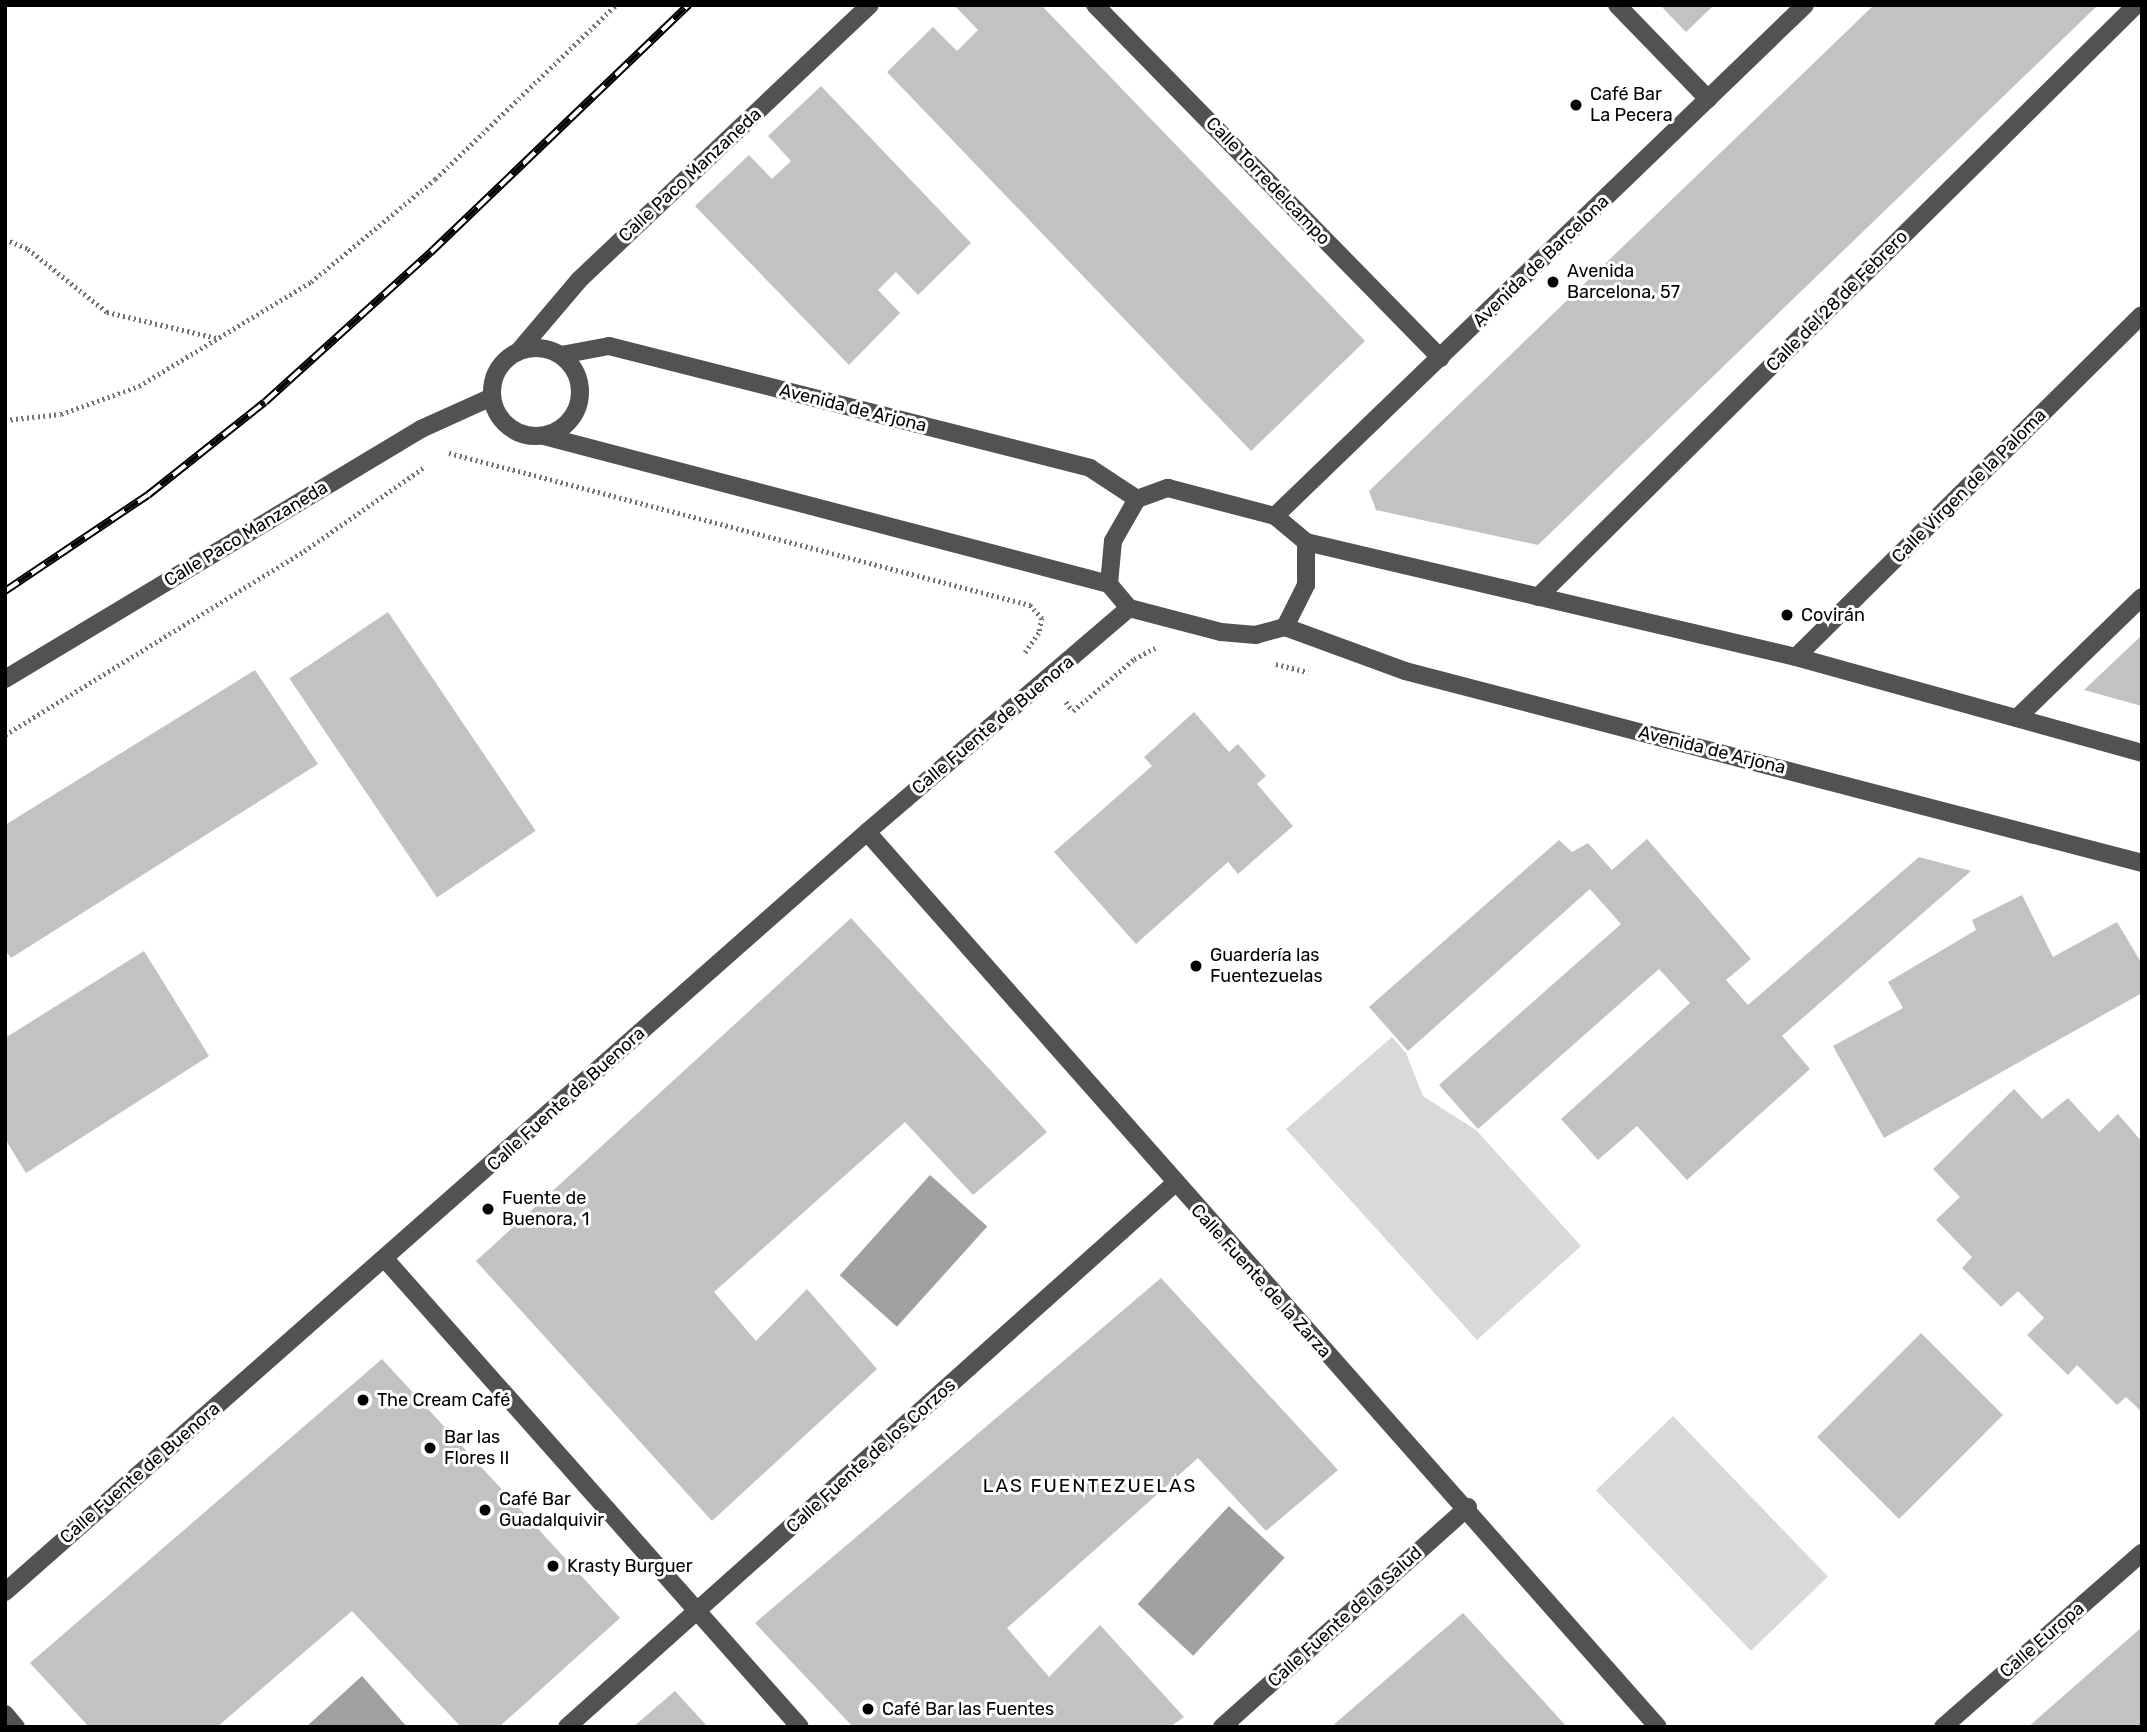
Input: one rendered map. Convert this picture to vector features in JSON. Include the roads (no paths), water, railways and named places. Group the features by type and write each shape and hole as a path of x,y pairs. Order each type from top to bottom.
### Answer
{"street":[{"name":"Calle Paco Manzaneda","path":"517,352 579,280 870,5"},
{"name":"Calle Torredelcampo","path":"1095,5 1441,358"},
{"path":"1617,5 1708,99"},
{"name":"Avenida de Barcelona","path":"1275,516 1805,5"},
{"name":"Calle del 28 de Febrero","path":"1538,597 2136,5"},
{"name":"Calle Virgen de la Paloma","path":"1796,657 2142,315"},
{"name":"Avenida de Arjona","path":"561,355 609,346 623,349 1090,468 1137,499"},
{"path":"544,436 566,425 579,405 579,381 561,355 543,349 517,352 497,370 492,397 510,428 526,436 544,436 1109,584 1129,608 1221,632 1256,635 1285,627 1306,585 1306,542"},
{"name":"Calle Paco Manzaneda","path":"5,679 421,429 492,397"},
{"path":"1109,584 1113,541 1137,499 1168,488 1275,516 1306,542 1796,657 2142,753"},
{"path":"2017,718 2142,597"},
{"name":"Calle Fuente de Buenora","path":"5,1592 867,832 1129,608"},
{"name":"Avenida de Arjona","path":"1285,627 1405,671 2142,863"},
{"name":"Calle Fuente de la Zarza","path":"867,832 1174,1185 1468,1507 1658,1727"},
{"name":"Calle Fuente de los Corzos","path":"567,1727 1174,1185"},
{"path":"385,1259 696,1613 800,1727"},
{"name":"Calle Fuente de la Salud","path":"1222,1727 1468,1507"},
{"name":"Calle Europa","path":"1942,1727 2142,1553"},
{"path":"5,1714 16,1727"}],"railway":[{"path":"5,591 148,495 265,402 431,252 689,5"}],"place":[{"name":"Café Bar La Pecera","path":"1576,105"},
{"name":"Avenida Barcelona, 57","path":"1553,282"},
{"name":"Covirán","path":"1787,615"},
{"name":"Guardería las Fuentezuelas","path":"1196,966"},
{"name":"Fuente de Buenora, 1","path":"488,1209"},
{"name":"The Cream Café","path":"363,1400"},
{"name":"Bar las Flores II","path":"430,1448"},
{"name":"Café Bar Guadalquivir","path":"485,1510"},
{"name":"Krasty Burguer","path":"553,1566"},
{"name":"Café Bar las Fuentes","path":"868,1709"}],"district":[{"name":"LAS FUENTEZUELAS","path":"1090,1486"}]}
